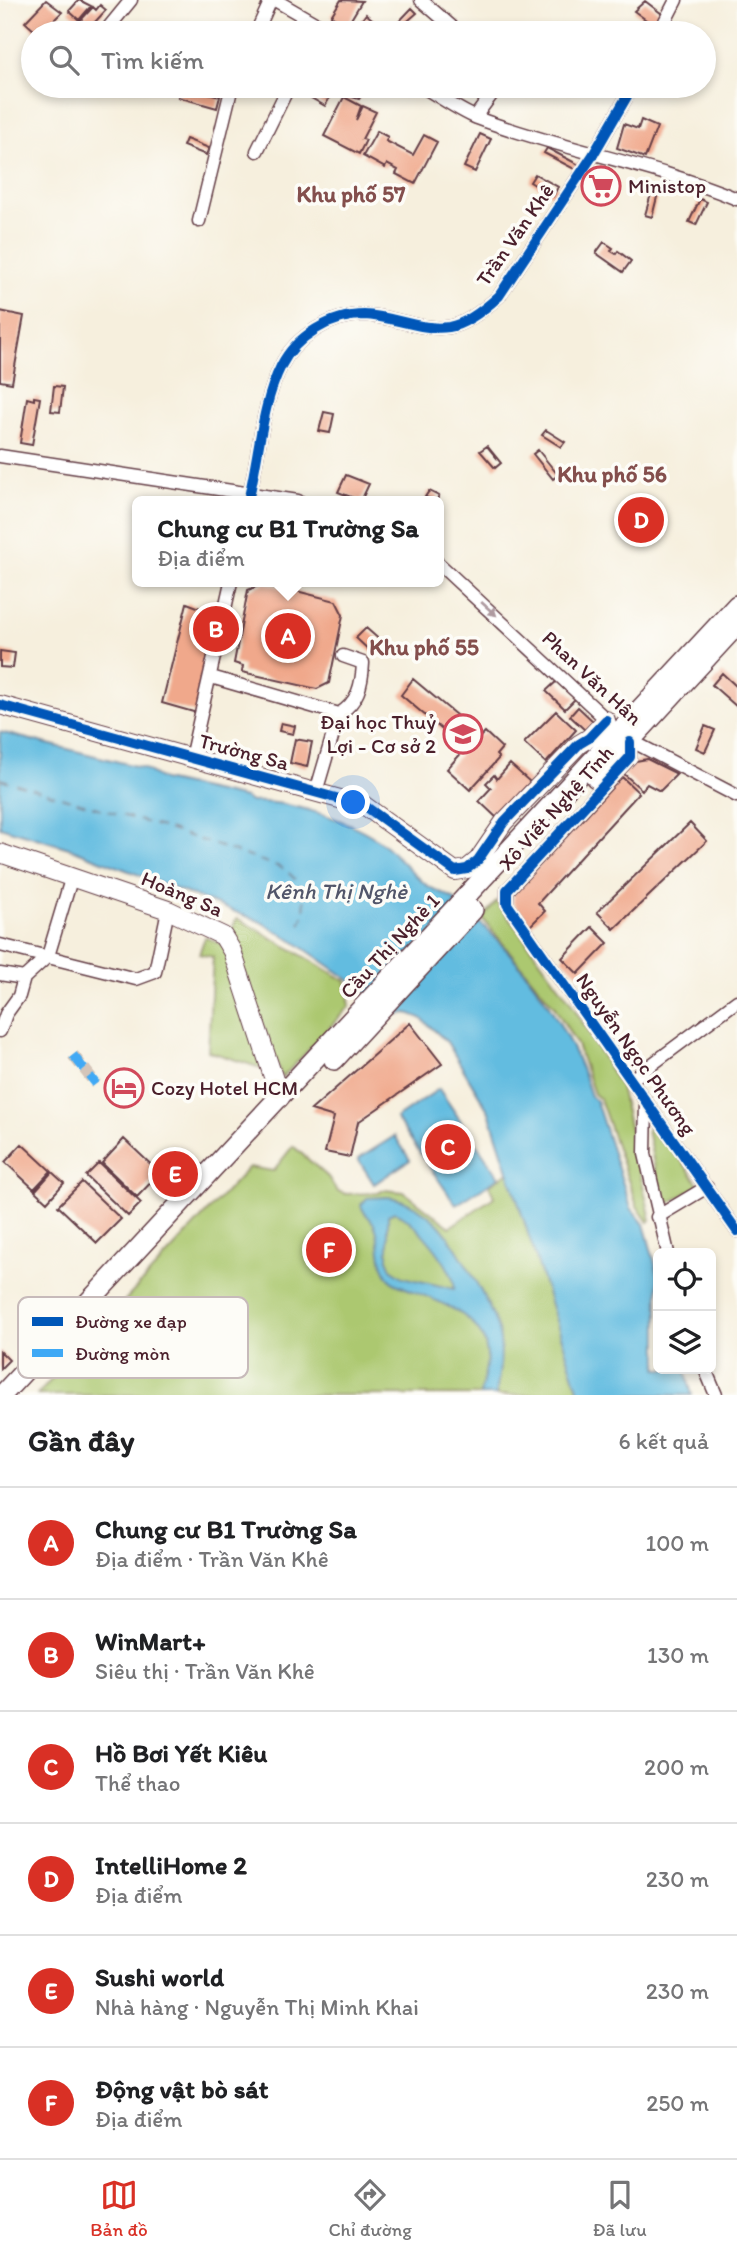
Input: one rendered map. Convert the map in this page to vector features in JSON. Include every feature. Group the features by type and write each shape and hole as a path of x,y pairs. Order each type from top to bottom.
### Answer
{"main road":[{"name":"Xô Viết Nghệ Tĩnh","path":"575,792 619,731 737,605"},
{"name":"Xô Viết Nghệ Tĩnh","path":"619,731 737,625"},
{"name":"Cầu Thị Nghè 1","path":"309,1078 575,792"},
{"path":"101,1297 280,1098 309,1078"},
{"path":"103,1297 309,1078"},
{"path":"2,1395 21,1378"},
{"path":"19,1395 32,1378"}],"street":[{"path":"114,21 131,0"},
{"path":"262,21 273,0 305,21"},
{"path":"421,0 445,21"},
{"path":"665,21 676,0"},
{"path":"199,221 229,98"},
{"path":"257,150 283,98"},
{"path":"442,98 475,117 593,155 691,180 737,199"},
{"path":"475,117 489,98"},
{"name":"Trần Văn Khê","path":"249,496 273,384 282,363 299,342 317,327 364,315 436,328 453,327 487,307 499,296 593,155 626,98"},
{"path":"0,456 237,496"},
{"name":"Phan Văn Hân","path":"444,568 619,731 737,796"},
{"path":"191,758 230,587"},
{"path":"316,792 339,714 353,705 362,683 363,663 343,656"},
{"path":"211,677 339,714"},
{"name":"Trường Sa","path":"0,705 365,806 449,868 460,871"},
{"name":"Xô Viết Nghệ Tĩnh","path":"460,871 472,866 493,842 509,829 585,748 589,738 619,731 630,757 508,890 507,898"},
{"name":"Hoàng Sa","path":"0,853 168,911 219,933 230,945 280,1098"},
{"path":"0,1031 6,1014 19,996 24,978 48,956 72,876"},
{"name":"Nguyễn Ngọc Phương","path":"507,898 507,904 737,1231"},
{"path":"0,945 136,979 155,972 168,911"},
{"path":"0,974 24,978"},
{"path":"631,1080 737,1001"},
{"path":"646,1101 645,1154 657,1217 666,1248"},
{"path":"657,1217 707,1187"},
{"path":"707,1374 716,1395"}],"green space":[{"path":"497,901 570,1001 620,1086 651,1220 648,1222 637,1206 600,1099 594,1094 577,1045 554,1006 482,918"},
{"path":"237,918 346,981 350,1006 282,1078 230,933"},
{"path":"205,937 226,946 267,1070 208,1051 213,957 199,954"},
{"path":"656,1123 699,1185 663,1207 647,1130"},
{"path":"293,1146 328,1177 337,1191 346,1194 378,1193 384,1190 404,1192 450,1227 494,1197 489,1185 509,1172 580,1395 37,1395 53,1378 248,1378 248,1297 128,1297 249,1167 273,1171"}],"water":[{"name":"Kênh Thị Nghè","path":"0,732 143,768 163,780 245,798 251,802 300,808 337,819 382,843 424,883 452,898 479,921 520,965 554,1014 568,1040 591,1096 596,1101 631,1208 644,1224 653,1256 653,1374 686,1374 692,1395 580,1395 489,1112 447,1042 421,1018 408,1013 398,1014 292,940 259,921 69,848 0,827"},
{"path":"439,1089 499,1177 456,1205 396,1118"},
{"path":"395,1136 410,1160 374,1184 358,1159"},
{"path":"367,1198 395,1198 415,1207 439,1225 454,1246 481,1291 498,1330 501,1354 496,1395 480,1395 487,1357 484,1341 477,1328 453,1309 394,1283 385,1271 375,1225 361,1205","holes":["395,1212 423,1234 442,1258 449,1270 454,1289 403,1277 391,1269 388,1261 388,1215"]}],"building":[{"path":"46,0 62,12 53,21 26,21"},
{"path":"79,0 91,6 79,20 69,11"},
{"path":"341,0 362,1 350,21 339,21 331,16"},
{"path":"645,1 666,17 663,21 648,21 634,11"},
{"path":"100,5 106,10 96,21 80,21 93,7 96,10"},
{"path":"412,8 417,13 408,21 400,21"},
{"path":"366,14 374,21 361,21"},
{"path":"182,98 220,98 217,108"},
{"path":"311,98 329,99 325,106"},
{"path":"343,98 361,106 356,120 363,106 376,112 362,139 366,140 359,154 324,136"},
{"path":"641,120 657,127 645,158 617,148 624,124 638,129"},
{"path":"377,131 388,137 386,141 413,155 424,135 437,142 415,184 396,174 398,170 387,164 385,168 363,156"},
{"path":"480,134 491,139 475,172 464,167"},
{"path":"186,139 209,148 206,155 183,146"},
{"path":"547,148 579,165 576,170 544,153"},
{"name":"Ministop","path":"600,172 611,176 602,201 591,196"},
{"path":"535,174 558,187 553,196 530,182"},
{"path":"653,187 659,189 652,217 645,215"},
{"path":"700,199 707,202 696,225 689,222"},
{"path":"604,242 613,248 611,251 616,254 618,251 631,261 623,272 596,253"},
{"path":"0,311 24,316 12,383 0,381"},
{"path":"54,386 63,387 60,412 51,411"},
{"path":"34,397 40,398 32,445 20,443 27,398 34,400"},
{"path":"324,412 334,414 330,433 319,431"},
{"path":"546,430 565,442 561,447 542,435"},
{"path":"487,446 501,463 495,468 480,451"},
{"path":"538,450 558,475 553,479 533,454"},
{"path":"346,475 369,484 363,496 348,496 338,492"},
{"path":"429,491 439,496 426,496"},
{"path":"632,513 652,522 650,526 631,517"},
{"path":"255,587 281,587 336,601 343,615 329,683 317,689 242,672 243,666 234,663 248,590"},
{"path":"187,603 221,616 197,713 162,703"},
{"path":"366,628 382,642 372,653 356,638"},
{"path":"0,651 15,653 13,668 0,667"},
{"path":"722,673 737,687 737,707 712,685"},
{"name":"Đại học Thuỷ Lợi - Cơ sở 2","path":"413,679 481,736 485,732 502,748 496,755 499,758 470,790 447,769 465,749 401,695"},
{"path":"558,680 576,698 565,709 546,691"},
{"path":"578,707 594,722 586,731 570,716"},
{"path":"556,711 576,730 546,763 524,743"},
{"path":"281,723 295,726 293,734 279,731"},
{"path":"705,726 715,730 705,752 696,748"},
{"path":"295,739 312,742 307,767 290,763"},
{"path":"647,759 677,774 660,791 647,784 642,790 624,774 636,761"},
{"path":"510,764 530,782 497,818 479,801 491,788 486,783 494,775 497,779"},
{"path":"622,777 639,793 538,903 545,911 530,926 513,903 514,893"},
{"path":"690,823 707,841 614,929 597,912"},
{"path":"592,927 608,943 578,974 562,958"},
{"path":"410,1023 442,1064 358,1122 350,1157 325,1152 334,1117 311,1110"},
{"name":"Cozy Hotel HCM","path":"129,1073 139,1083 119,1103 109,1094"},
{"path":"124,1139 160,1173 137,1197 102,1163"},
{"path":"22,1144 51,1171 34,1189 5,1162"},
{"path":"99,1163 141,1203 128,1216 86,1176"},
{"path":"52,1172 64,1183 47,1202 35,1191"},
{"path":"82,1182 121,1219 97,1243 58,1206"},
{"path":"0,1351 9,1360 0,1369"}],"ferry route":[{"path":"0,779 165,828 280,867 288,872 303,893 304,910 299,927"}],"tunnel":[{"path":"73,1055 96,1084"}],"marked path":[{"path":"73,1055 96,1084"}],"cycle path":[{"path":"249,496 269,398 281,366 296,345 327,323 352,316 375,316 438,328 456,325 482,310 499,296 593,155 626,98"},
{"path":"0,705 365,806 455,871 467,869 478,860 504,822 579,744 589,738 606,720"},
{"path":"630,742 630,757 507,890 507,904 737,1231"}],"place":[{"name":"Ministop","path":"601,186"},
{"name":"IntelliHome 2","path":"641,520"},
{"name":"WinMart+","path":"216,629"},
{"name":"Chung cư B1 Trường Sa","path":"288,636"},
{"name":"Đại học Thuỷ Lợi - Cơ sở 2","path":"463,734"},
{"name":"Cozy Hotel HCM","path":"124,1088"},
{"name":"Hồ Bơi Yết Kiêu","path":"448,1147"},
{"name":"Sushi world","path":"175,1174"},
{"name":"Động vật bò sát","path":"329,1250"}],"district":[{"name":"Khu phố 57","path":"351,194"},
{"name":"Khu phố 56","path":"612,474"},
{"name":"Khu phố 55","path":"424,647"}]}
